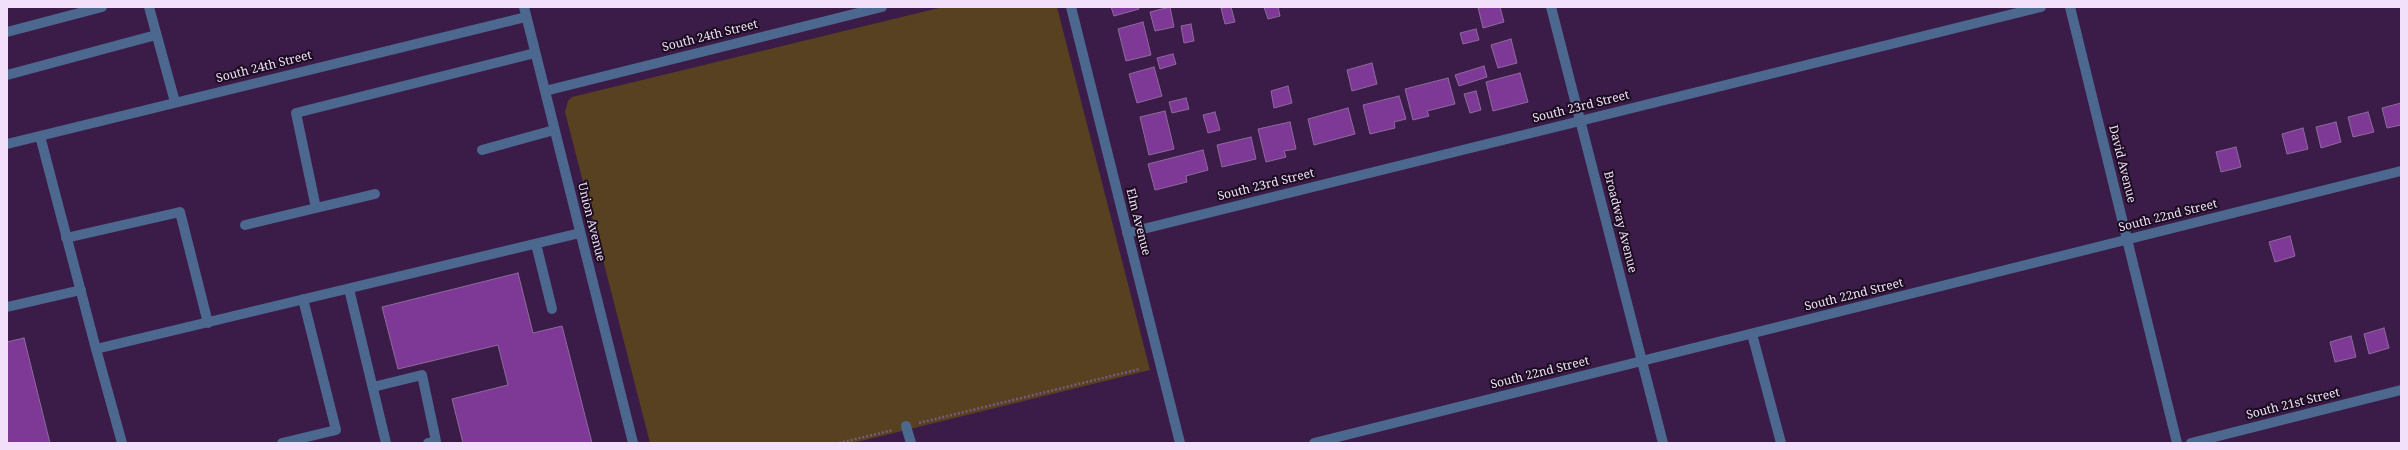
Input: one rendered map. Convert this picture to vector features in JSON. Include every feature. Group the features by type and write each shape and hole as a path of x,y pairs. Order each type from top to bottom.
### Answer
{"street":[{"path":"7,32 102,7"},
{"path":"149,7 175,102"},
{"name":"South 24th Street","path":"545,91 882,7"},
{"name":"Elm Avenue","path":"1070,7 1180,443"},
{"name":"Broadway Avenue","path":"1551,7 1663,443"},
{"name":"South 23rd Street","path":"1127,233 2041,7"},
{"name":"David Avenue","path":"2070,7 2176,443"},
{"name":"South 24th Street","path":"7,144 525,12"},
{"name":"Union Avenue","path":"525,12 633,443"},
{"path":"7,74 156,35"},
{"path":"316,208 296,113 535,53"},
{"path":"482,150 554,130"},
{"path":"40,136 66,238 122,443"},
{"name":"South 22nd Street","path":"1314,443 2401,171"},
{"path":"245,225 375,194"},
{"path":"66,238 180,212 208,323"},
{"path":"96,349 580,233"},
{"path":"536,244 552,309"},
{"path":"349,289 386,443"},
{"path":"7,307 81,290"},
{"path":"282,443 336,430 303,299"},
{"path":"1752,334 1781,443"},
{"path":"373,387 422,376 436,441 428,443"},
{"name":"South 21st Street","path":"2191,443 2401,390"},
{"path":"906,426 911,443"}],"path":[{"path":"839,443 1140,369"}],"shaded area":[{"path":"943,7 1057,7 1150,370 853,443 650,443 565,112 568,101 572,97"}],"building":[{"path":"1111,7 1138,7 1139,9 1114,16"},
{"path":"1170,7 1174,27 1155,31 1150,12"},
{"path":"1231,7 1235,22 1225,24 1221,8"},
{"path":"1264,7 1278,7 1280,16 1268,19"},
{"path":"1478,7 1500,7 1504,22 1483,28"},
{"path":"1143,22 1151,55 1126,61 1118,29"},
{"path":"1191,24 1194,41 1184,43 1181,26"},
{"path":"1476,29 1479,40 1463,44 1460,33"},
{"path":"1511,39 1517,63 1498,68 1491,45"},
{"path":"1173,54 1176,64 1160,69 1157,58"},
{"path":"1372,63 1377,84 1352,91 1347,70"},
{"path":"1484,66 1487,77 1459,86 1455,75"},
{"path":"1154,67 1162,96 1137,103 1129,74"},
{"path":"1520,73 1528,102 1493,111 1486,82"},
{"path":"1448,78 1455,104 1427,111 1429,116 1413,120 1405,89"},
{"path":"1288,86 1292,103 1274,108 1271,91"},
{"path":"1476,91 1481,110 1470,113 1464,94"},
{"path":"1399,96 1406,119 1394,122 1395,128 1370,134 1363,105"},
{"path":"1186,98 1189,109 1172,113 1169,102"},
{"path":"2401,103 2401,125 2387,128 2382,108"},
{"path":"1348,108 1355,134 1314,145 1308,119"},
{"path":"1165,111 1174,149 1149,155 1140,117"},
{"path":"1215,112 1220,130 1208,133 1203,115"},
{"path":"2368,112 2374,132 2353,137 2348,117"},
{"path":"1290,122 1296,149 1284,151 1286,157 1266,162 1258,129"},
{"path":"2336,122 2341,142 2321,148 2316,127"},
{"path":"2303,128 2308,149 2287,154 2282,134"},
{"path":"1251,137 1256,159 1222,167 1217,145"},
{"path":"2236,147 2241,167 2221,172 2216,152"},
{"path":"1203,150 1208,170 1186,176 1187,182 1155,190 1148,164"},
{"path":"2290,236 2295,256 2275,262 2269,242"},
{"path":"518,273 533,333 562,326 592,443 463,443 452,399 508,385 498,345 398,369 382,307"},
{"path":"2384,328 2389,348 2369,354 2364,334"},
{"path":"2351,336 2356,357 2335,362 2330,342"},
{"path":"24,338 50,443 7,443 7,342"}]}
